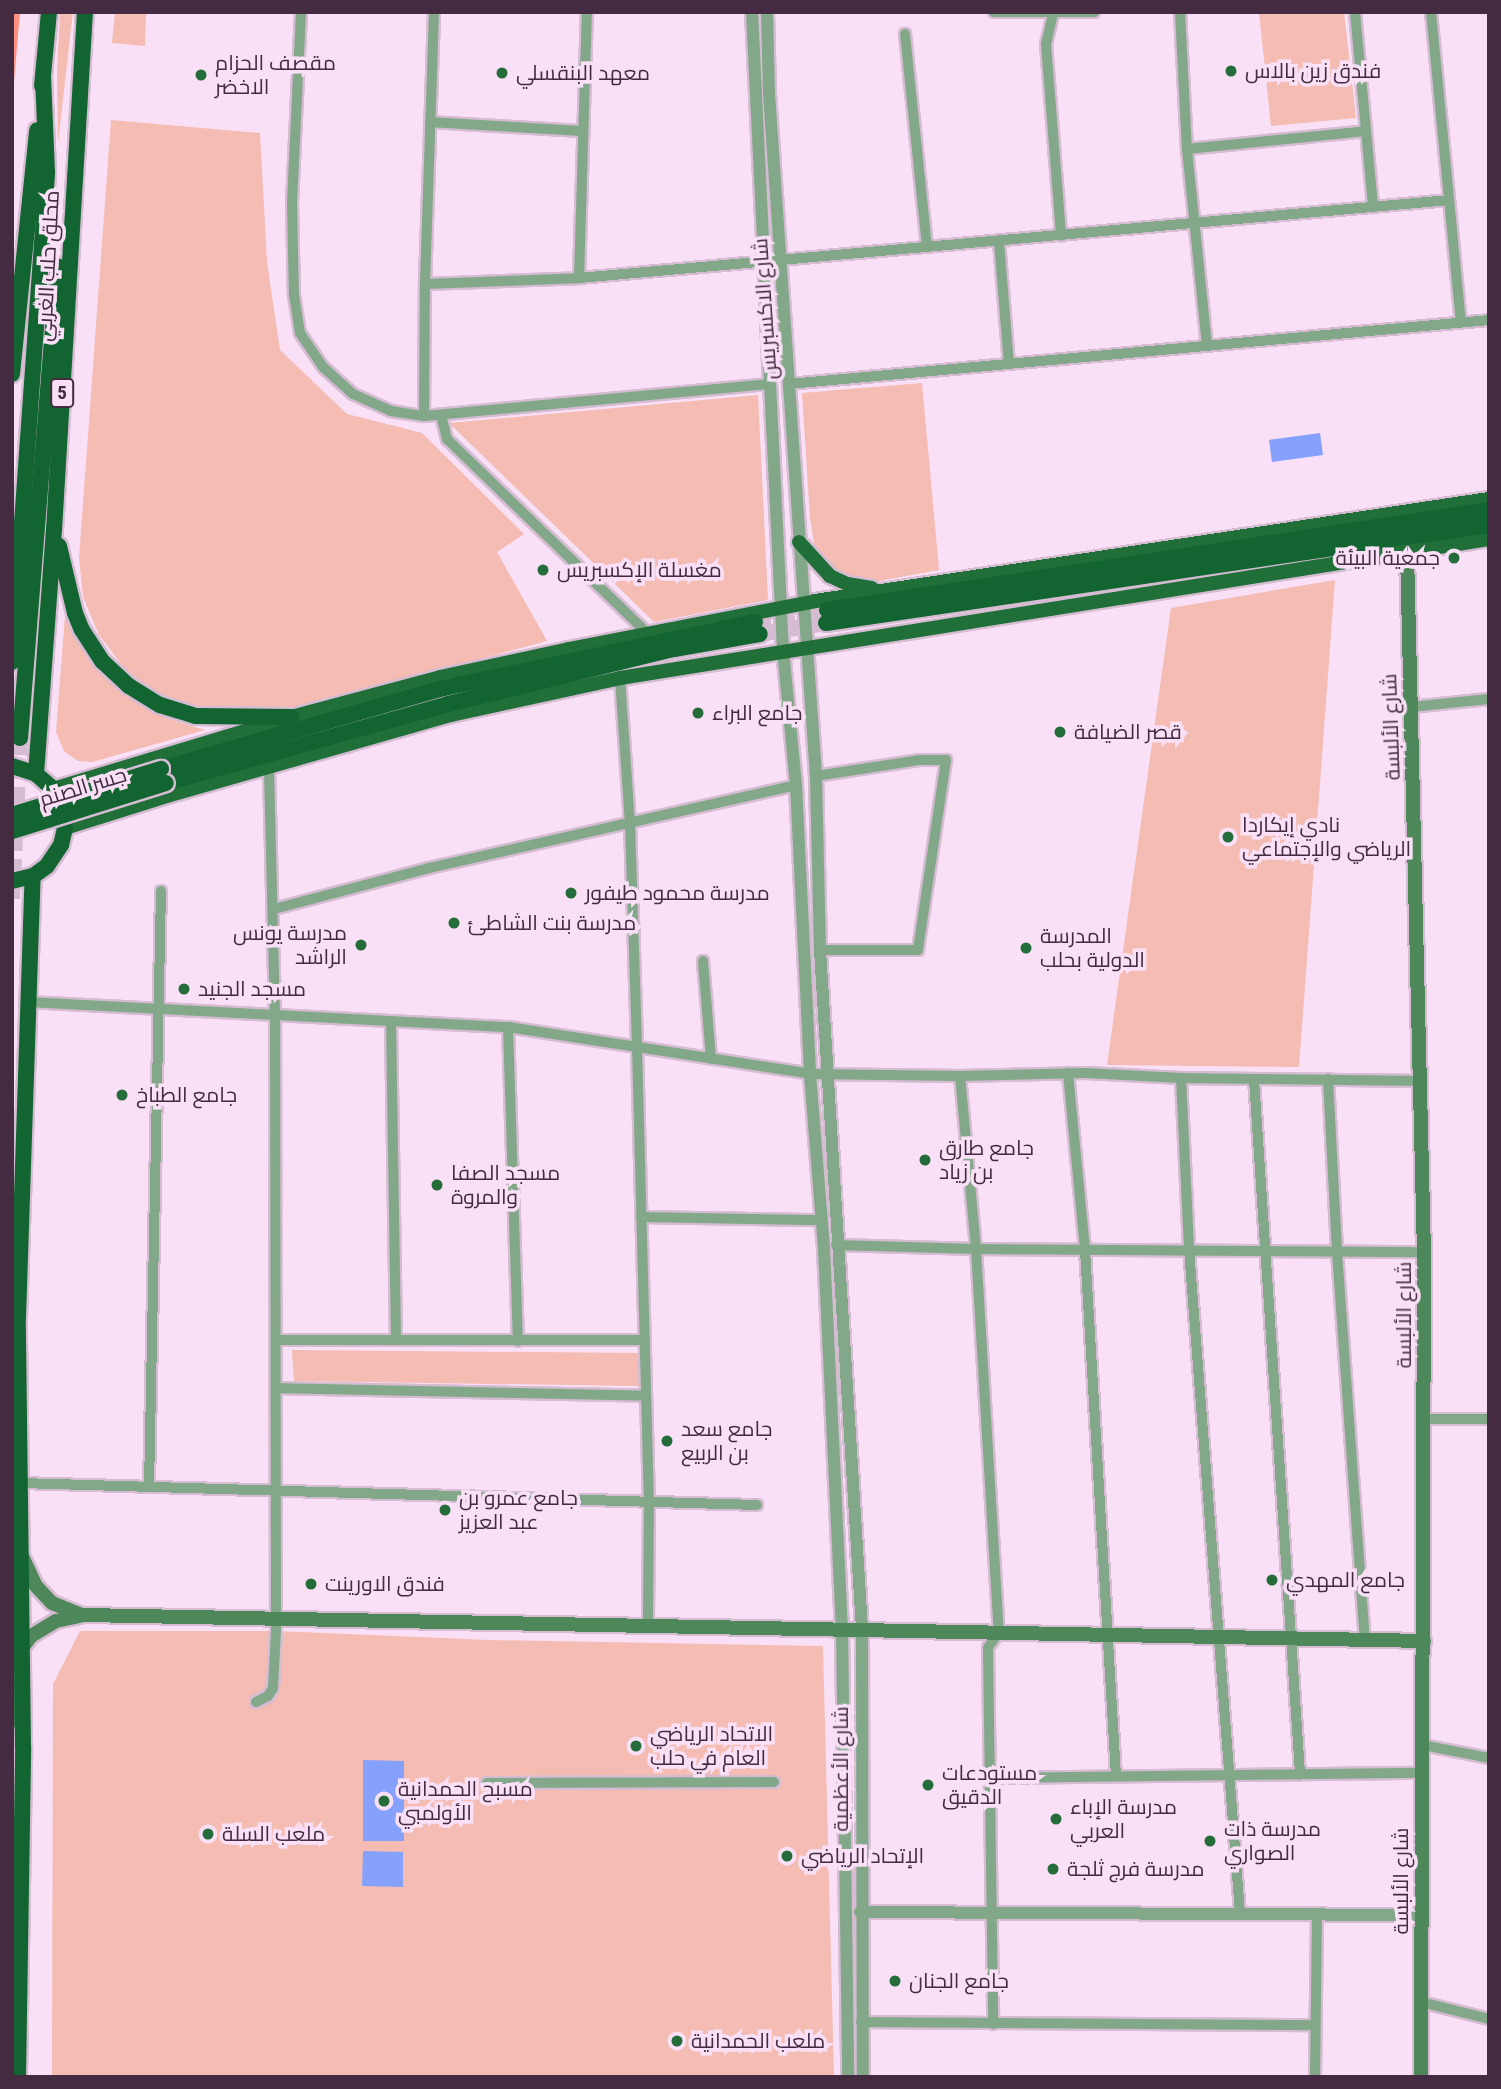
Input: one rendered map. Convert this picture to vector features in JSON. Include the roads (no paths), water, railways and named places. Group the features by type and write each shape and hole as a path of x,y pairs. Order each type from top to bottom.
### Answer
{"highway":[{"name":"محلق حلب الغربي","path":"12,374 49,12"},
{"name":"محلق حلب الغربي","path":"36,774 54,530 85,12"},
{"path":"12,662 47,172 43,77"},
{"path":"20,738 66,176 79,81"},
{"path":"1489,510 827,617 1489,526"},
{"path":"54,530 75,613 82,630 102,661 129,686 160,705 195,716 291,717"},
{"path":"164,776 446,696 674,649 757,628"},
{"path":"12,766 36,774 53,789 61,804 65,828 57,852 33,876 12,881"},
{"name":"جسر الصنم","path":"12,815 164,776"},
{"name":"جسر الصنم","path":"12,831 164,776"},
{"path":"18,2077 23,1725 17,1656 21,1554 18,1317 33,876"},
{"path":"12,1247 18,1317"}],"main road":[{"path":"65,828 269,767 446,696 648,634 803,603 1489,499"},
{"path":"53,789 291,717 446,696 620,678 806,646 1489,539"},
{"path":"799,542 815,563 838,580 856,586 894,590"},
{"name":"شارع الألبسة","path":"1407,553 1422,1080 1426,1419 1420,2077"},
{"path":"21,1554 36,1586 52,1603 84,1615"},
{"path":"17,1656 31,1636 56,1620 84,1615 1424,1641"},
{"path":"12,1685 15,1719 23,1725"}],"street":[{"path":"301,12 292,203 294,295 300,334 323,367 353,394 391,411 441,415 771,384"},
{"path":"424,415 425,284 434,12"},
{"path":"579,278 581,131 587,12"},
{"path":"752,12 783,650 796,785 842,1629 848,2077"},
{"name":"شارع الاكسبريس","path":"767,12 769,94 817,776 820,950 827,1074"},
{"path":"994,12 1094,12"},
{"path":"1180,12 1187,149 1207,346"},
{"path":"1355,12 1373,207"},
{"path":"1431,12 1461,323"},
{"path":"1053,14 1046,44 1062,235"},
{"path":"905,34 927,247"},
{"path":"430,122 581,131"},
{"path":"1187,149 1366,131"},
{"path":"425,284 579,278 1449,200"},
{"path":"999,241 1009,364"},
{"path":"789,384 1489,320"},
{"path":"441,415 447,439 648,634"},
{"path":"620,678 630,823 638,1047 649,1502 648,1626"},
{"path":"1411,707 1489,699"},
{"path":"817,776 919,760 946,760 918,950 820,950"},
{"path":"256,1702 268,1696 273,1688 276,1619 275,1015 269,767"},
{"path":"274,909 429,868 796,785"},
{"path":"149,1487 161,891"},
{"path":"703,961 711,1059"},
{"path":"28,1002 508,1027 810,1074 960,1076 1068,1073 1181,1078 1422,1080"},
{"path":"391,1021 396,1340"},
{"path":"508,1027 518,1340"},
{"path":"1068,1073 1085,1250 1116,1776"},
{"name":"شارع الأعظمية","path":"827,1074 862,1629 860,1912 863,2077"},
{"path":"960,1076 976,1249 999,1632 988,1648 993,2024"},
{"path":"1181,1078 1189,1249 1240,1914"},
{"path":"1254,1079 1300,1774"},
{"path":"1328,1079 1337,1252 1365,1640"},
{"path":"641,1217 821,1220"},
{"path":"836,1245 976,1249 1424,1252"},
{"path":"276,1340 645,1340"},
{"path":"276,1388 646,1396"},
{"path":"1426,1419 1489,1419"},
{"path":"20,1483 757,1506"},
{"path":"1423,1745 1489,1758"},
{"path":"990,1778 1423,1773"},
{"path":"487,1783 774,1782"},
{"path":"860,1912 1422,1915"},
{"path":"1315,2077 1317,1914"},
{"path":"1421,2003 1489,2019"},
{"path":"861,2022 1315,2025"}],"water":[{"path":"1320,433 1323,455 1272,462 1269,440"},
{"name":"مسبح الحمدانية الأولمبي","path":"363,1760 404,1761 404,1841 363,1841"},
{"path":"363,1851 403,1852 403,1887 362,1886"}],"tunnel":[{"path":"755,622 827,610"},
{"path":"760,634 826,623"},
{"path":"12,899 20,738"}],"place":[{"name":"فندق زين بالاس","path":"1231,71"},
{"name":"معهد البنقسلي","path":"502,73"},
{"name":"مقصف الحزام الاخضر","path":"201,75"},
{"name":"جمعية البيئة","path":"1454,558"},
{"name":"مغسلة الإكسبريس","path":"543,570"},
{"name":"جامع البراء","path":"698,713"},
{"name":"قصر الضيافة","path":"1060,732"},
{"name":"نادي إيكاردا الرياضي والإجتماعي","path":"1228,837"},
{"name":"مدرسة محمود طيفور","path":"571,893"},
{"name":"مدرسة بنت الشاطئ","path":"454,923"},
{"name":"مدرسة يونس الراشد","path":"361,945"},
{"name":"المدرسة الدولية بحلب","path":"1026,948"},
{"name":"مسجد الجنيد","path":"184,989"},
{"name":"جامع الطباخ","path":"122,1095"},
{"name":"جامع طارق بن زياد","path":"925,1160"},
{"name":"مسجد الصفا والمروة","path":"437,1185"},
{"name":"جامع سعد بن الربيع","path":"667,1441"},
{"name":"جامع عمرو بن عبد العزيز","path":"445,1510"},
{"name":"جامع المهدي","path":"1272,1580"},
{"name":"فندق الاورينت","path":"311,1584"},
{"name":"الاتحاد الرياضي العام في حلب","path":"636,1746"},
{"name":"مستودعات الدقيق","path":"928,1785"},
{"name":"مسبح الحمدانية الأولمبي","path":"384,1801"},
{"name":"مدرسة الإباء العربي","path":"1056,1819"},
{"name":"ملعب السلة","path":"208,1834"},
{"name":"مدرسة ذات الصواري","path":"1210,1841"},
{"name":"الإتحاد الرياضي","path":"787,1856"},
{"name":"مدرسة فرج ثلجة","path":"1053,1869"},
{"name":"جامع الجنان","path":"895,1981"},
{"name":"ملعب الحمدانية","path":"677,2041"}]}
